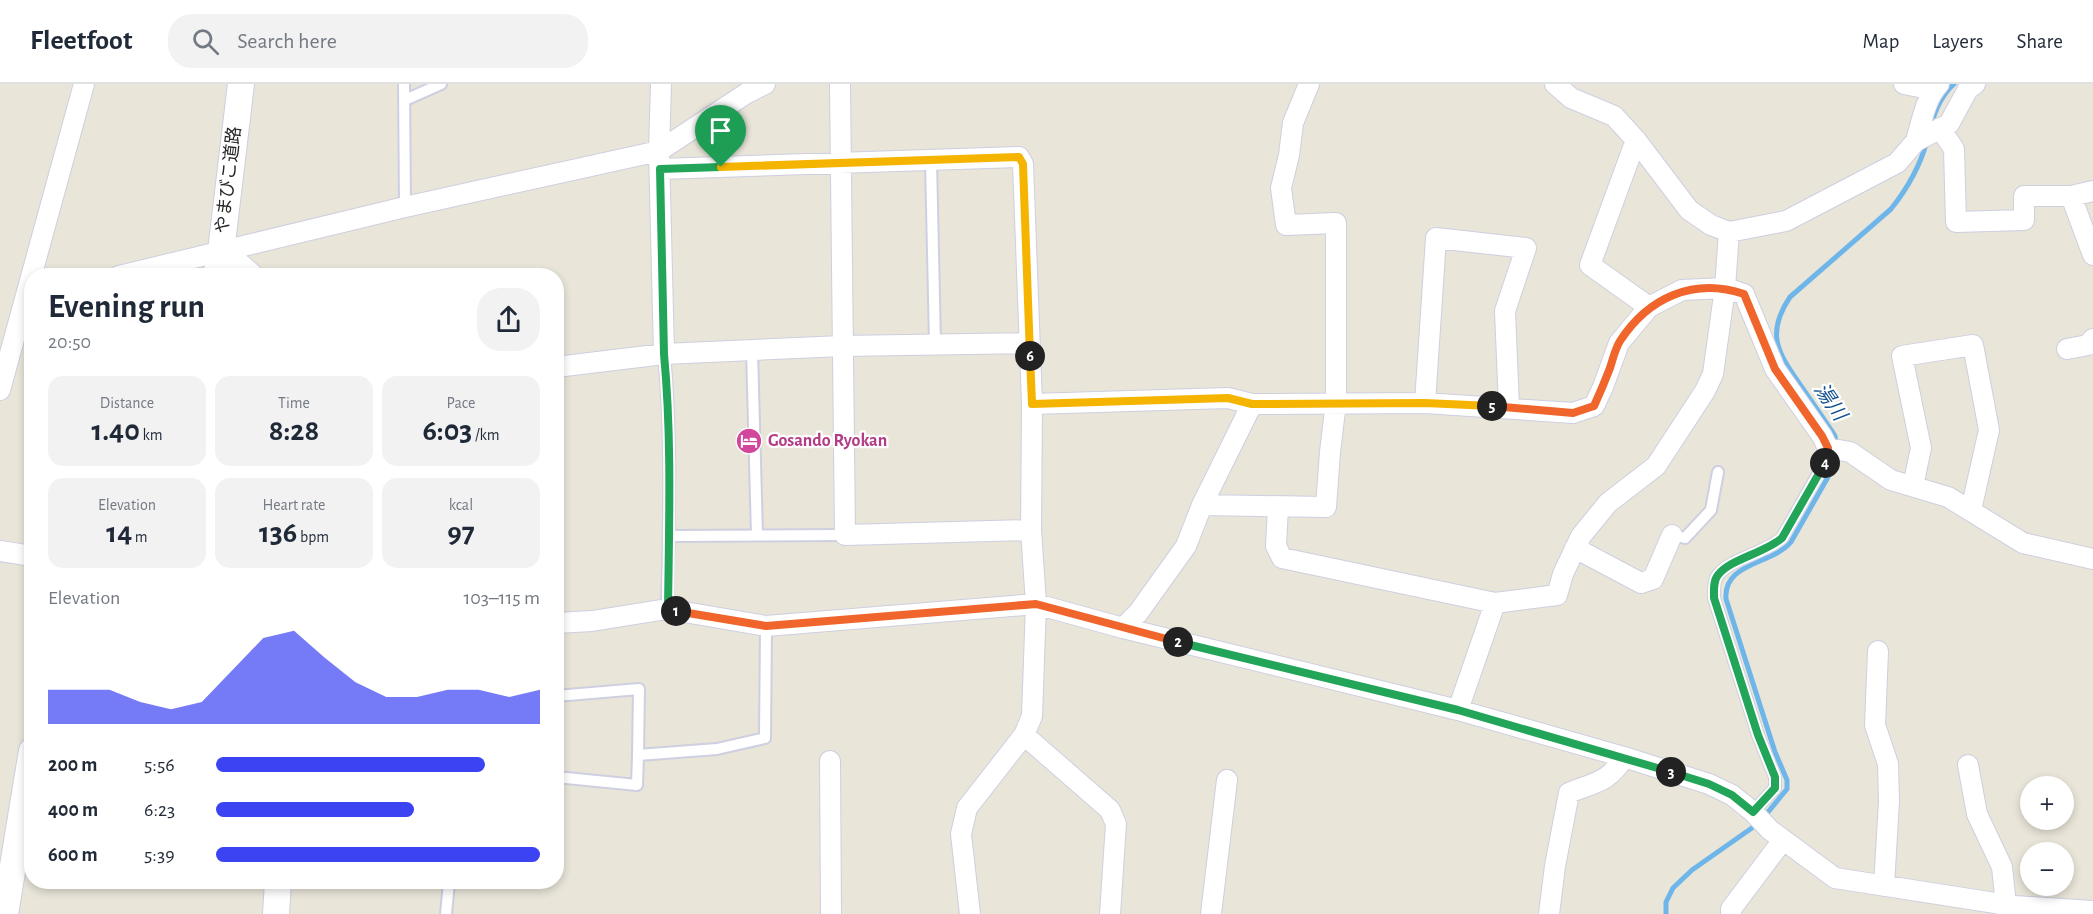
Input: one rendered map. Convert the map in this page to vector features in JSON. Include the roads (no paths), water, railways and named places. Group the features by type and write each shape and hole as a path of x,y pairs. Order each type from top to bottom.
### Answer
{"street":[{"path":"38,268 84,84"},
{"name":"やまびこ道路","path":"218,268 241,84"},
{"path":"661,84 659,160 664,354"},
{"path":"659,160 765,84"},
{"path":"840,84 845,535 1031,530"},
{"path":"1202,505 1326,507 1336,402 1336,223 1286,225 1281,188 1289,155 1293,123 1309,84"},
{"path":"1904,84 1937,87"},
{"path":"1564,86 1572,98 1614,116 1636,140 1689,210 1710,225 1729,232 1786,221 1897,163 1916,141 1949,124 1968,89 1975,84"},
{"path":"1916,141 1927,101 1937,87"},
{"path":"1940,129 1954,149 1956,222 2024,220 2024,196 2071,196 2093,191"},
{"path":"1636,140 1590,265 1649,307"},
{"path":"152,268 405,207 659,160 842,162 1019,157 1023,164 1032,404 1031,530 1036,604 1032,716 1024,735 968,808 961,834 970,914"},
{"path":"2071,196 2093,255"},
{"path":"1278,507 1276,546 1282,558 1496,603 1557,595 1563,574 1581,536 1608,503 1656,466 1705,392 1713,374 1725,288 1729,232"},
{"path":"1425,403 1436,238 1526,248 1505,311 1509,407"},
{"path":"221,251 241,268"},
{"path":"1032,404 1228,398 1252,404 1425,403 1573,413 1594,406 1619,342 1649,307 1682,291 1725,288 1744,294 1775,369 1828,448 1850,452 1891,480 1948,497 2023,543 2093,559"},
{"path":"0,390 24,325"},
{"path":"2067,349 2088,345 2093,339"},
{"path":"564,367 664,354 842,346 1029,342"},
{"path":"1913,486 1921,448 1902,356 1973,345 1989,430 1971,510"},
{"path":"1124,628 1138,613 1186,546 1202,505 1252,404"},
{"path":"1575,548 1641,583 1653,579 1672,535"},
{"path":"0,551 24,555"},
{"path":"1458,710 1496,603"},
{"path":"564,623 592,621 668,609 766,626 1036,604 1124,628 1458,710 1624,757 1709,784 1732,795 1770,830 1835,878 2007,910 2093,911"},
{"path":"1878,651 1875,724 1888,764 1889,801 1884,886"},
{"path":"1024,735 1110,810 1116,824 1110,914"},
{"path":"1549,914 1569,793 1616,772 1624,757"},
{"path":"830,761 831,914"},
{"path":"1968,765 1977,814 2002,867 2007,910"},
{"path":"1211,914 1227,780"},
{"path":"5,914 24,796"},
{"path":"1731,914 1731,909 1783,840"},
{"path":"276,914 278,889"}],"lane":[{"path":"404,84 405,207"},
{"path":"405,100 441,84"},
{"path":"931,160 935,344"},
{"path":"752,351 757,535"},
{"path":"664,354 667,385 668,609"},
{"path":"1753,812 1775,788 1775,777 1758,735 1714,598 1714,586 1717,576 1726,568 1774,545 1782,538 1826,460 1828,448"},
{"path":"1672,535 1685,538 1711,510 1718,472"},
{"path":"669,536 845,535"},
{"path":"638,755 717,748 765,738 766,626"},
{"path":"564,695 639,689 637,785 564,778"},
{"path":"446,914 448,889"}],"waterway":[{"name":"湯川","path":"1931,126 1939,103 1954,84"},
{"name":"湯川","path":"1836,445 1835,436 1781,353 1776,333 1778,322 1790,297 1891,209 1912,177 1927,141"},
{"name":"湯川","path":"1666,914 1666,902 1673,888 1692,870 1759,823 1787,789 1787,780 1775,752 1726,599 1727,587 1740,571 1783,550 1791,542 1836,463 1837,454"}],"place":[{"name":"Gosando Ryokan","path":"749,441"}]}
